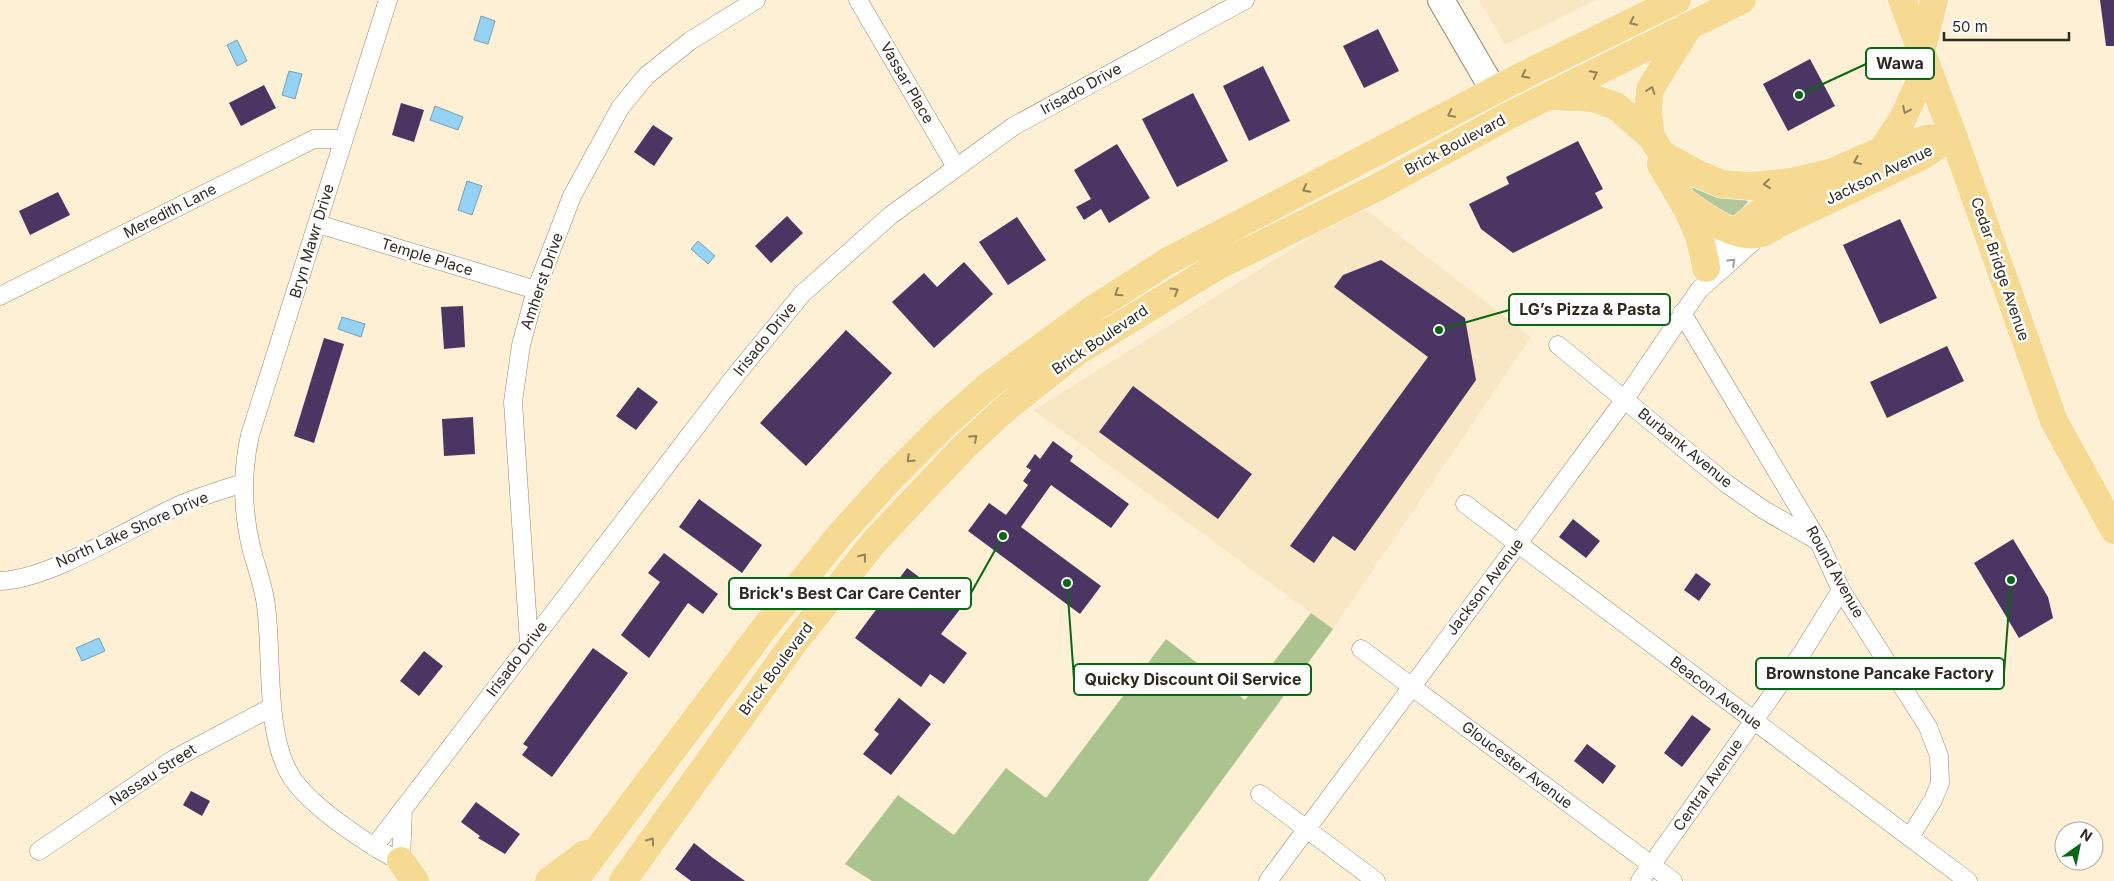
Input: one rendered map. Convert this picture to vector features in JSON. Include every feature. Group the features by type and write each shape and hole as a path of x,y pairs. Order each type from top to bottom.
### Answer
{"main road":[{"name":"Brick Boulevard","path":"574,881 602,841 762,631 837,538 890,479 946,424 989,386 1093,309 1168,261 1494,91 1677,0"},
{"name":"Brick Boulevard","path":"623,881 793,644 874,542 964,447 1004,410 1075,353 1216,267 1378,187 1508,116 1742,0"},
{"name":"Cedar Bridge Avenue","path":"1902,0 1953,135 2054,421 2114,530"},
{"path":"1882,150 1902,120 1924,61 1934,0"},
{"path":"1689,26 1650,89 1648,111 1661,165 1702,239 1703,279"},
{"path":"1550,96 1604,101 1626,114 1657,146 1698,174 1722,184 1749,186 1790,182 1832,172"},
{"name":"Jackson Avenue","path":"1737,231 1767,207 1817,184 1832,172 1882,150 1897,148 1922,139 1953,135"},
{"name":"Jackson Avenue","path":"1764,232 1924,155 1953,135"},
{"path":"1682,201 1719,224 1737,231 1764,232"},
{"path":"549,881 602,841"}],"street":[{"name":"Bryn Mawr Drive","path":"243,483 245,458 250,435 388,0"},
{"name":"Amherst Drive","path":"529,643 513,402 521,345 536,290 572,196 620,108 653,70 690,41 756,0"},
{"name":"Vassar Place","path":"858,0 956,167"},
{"name":"Irisado Drive","path":"374,847 735,376 802,294 891,215 1014,126 1245,0"},
{"path":"1441,0 1494,91"},
{"name":"Meredith Lane","path":"0,296 314,139 343,139"},
{"name":"Temple Place","path":"318,224 536,290"},
{"name":"Jackson Avenue","path":"1268,881 1624,399 1682,313 1703,279 1714,255 1737,231"},
{"name":"Jackson Avenue","path":"1703,279 1715,278 1764,232"},
{"name":"Round Avenue","path":"1682,313 1819,542 1841,590 1928,727 1939,756 1940,783 1933,800 1910,837"},
{"name":"Burbank Avenue","path":"1558,345 1727,484 1764,510 1819,542"},
{"path":"243,483 243,502 251,547 266,605 272,707 278,742 292,778 314,802 374,847 420,877"},
{"name":"North Lake Shore Drive","path":"0,580 40,571 75,557 183,504 243,483"},
{"name":"Beacon Avenue","path":"1465,504 1968,881"},
{"name":"Central Avenue","path":"1640,881 1802,653 1841,590"},
{"name":"Gloucester Avenue","path":"1361,649 1674,881"},
{"name":"Nassau Street","path":"39,851 174,759 272,707"},
{"path":"1260,794 1376,881"},
{"path":"404,808 420,877"}],"shaded area":[{"path":"1479,0 1596,0 1505,45"},
{"path":"1361,206 1531,337 1333,629 1034,410"}],"green space":[{"path":"1691,183 1746,198 1748,202 1733,218 1699,200 1688,186"},
{"path":"1311,613 1333,629 1148,881 872,881 845,864 898,795 954,835 1006,768 1046,798 1166,639 1245,700"}],"water":[{"path":"481,16 495,21 488,44 474,40"},
{"path":"237,40 247,61 237,66 227,45"},
{"path":"289,71 302,74 295,99 282,95"},
{"path":"435,106 463,117 458,130 430,120"},
{"path":"467,181 482,186 472,215 458,210"},
{"path":"698,241 715,256 708,264 691,249"},
{"path":"342,317 365,324 361,337 338,329"},
{"path":"99,638 105,651 82,661 76,648"}],"building":[{"path":"2100,0 2114,0 2114,46 2106,46"},
{"path":"1378,29 1399,71 1364,88 1343,46"},
{"path":"1810,59 1835,106 1788,131 1763,84"},
{"path":"1263,66 1290,121 1249,141 1223,86"},
{"path":"264,85 276,108 241,126 229,103"},
{"path":"1193,93 1228,161 1177,187 1142,119"},
{"path":"401,103 424,110 414,142 392,135"},
{"path":"653,125 673,138 654,166 634,152"},
{"path":"1578,141 1603,189 1595,193 1603,208 1513,253 1481,229 1469,204 1509,184 1506,177"},
{"path":"1117,144 1150,198 1109,223 1101,209 1084,220 1076,207 1091,199 1074,170"},
{"path":"58,192 70,215 30,235 19,211"},
{"path":"787,216 803,233 771,263 755,246"},
{"path":"1017,217 1046,260 1008,285 979,242"},
{"path":"1900,219 1937,298 1880,324 1843,245"},
{"path":"1381,260 1465,318 1476,380 1355,551 1333,536 1314,563 1290,546 1428,357 1334,287 1343,275"},
{"path":"964,262 993,294 934,348 892,302 924,273 937,287"},
{"path":"463,306 465,347 444,349 441,307"},
{"path":"846,330 892,373 806,466 760,423"},
{"path":"324,338 344,344 314,443 294,436"},
{"path":"1947,346 1964,381 1887,418 1870,382"},
{"path":"1133,386 1252,474 1218,519 1099,432"},
{"path":"638,387 658,402 636,430 616,416"},
{"path":"473,417 475,454 444,456 442,419"},
{"path":"1053,441 1073,456 1070,461 1129,504 1111,528 1051,485 1021,527 1101,586 1080,614 968,531 989,503 1006,515 1028,485 1023,481 1031,470 1026,467 1035,454 1040,459"},
{"path":"699,499 762,545 742,573 679,527"},
{"path":"1573,519 1600,541 1586,558 1559,537"},
{"path":"2013,539 2048,597 2053,618 2019,638 1974,563"},
{"path":"664,553 718,594 703,614 688,603 649,658 621,635 660,582 648,573"},
{"path":"907,568 961,608 941,634 967,653 944,684 930,674 921,687 855,638"},
{"path":"1696,573 1711,584 1699,601 1684,590"},
{"path":"593,648 628,673 552,777 522,755 528,747 523,744"},
{"path":"424,651 443,666 419,696 400,681"},
{"path":"899,698 931,724 891,775 863,754 879,734 874,730"},
{"path":"1692,715 1711,729 1682,767 1664,753"},
{"path":"1587,744 1616,766 1603,784 1574,761"},
{"path":"191,791 210,801 202,816 183,805"},
{"path":"476,802 520,834 505,854 478,838 480,836 461,822"},
{"path":"694,843 745,881 691,881 675,869"}],"place":[{"name":"Wawa","path":"1799,95"},
{"name":"LG’s Pizza & Pasta","path":"1439,330"},
{"name":"Brick's Best Car Care Center","path":"1003,536"},
{"name":"Brownstone Pancake Factory","path":"2011,580"},
{"name":"Quicky Discount Oil Service","path":"1067,583"}]}
